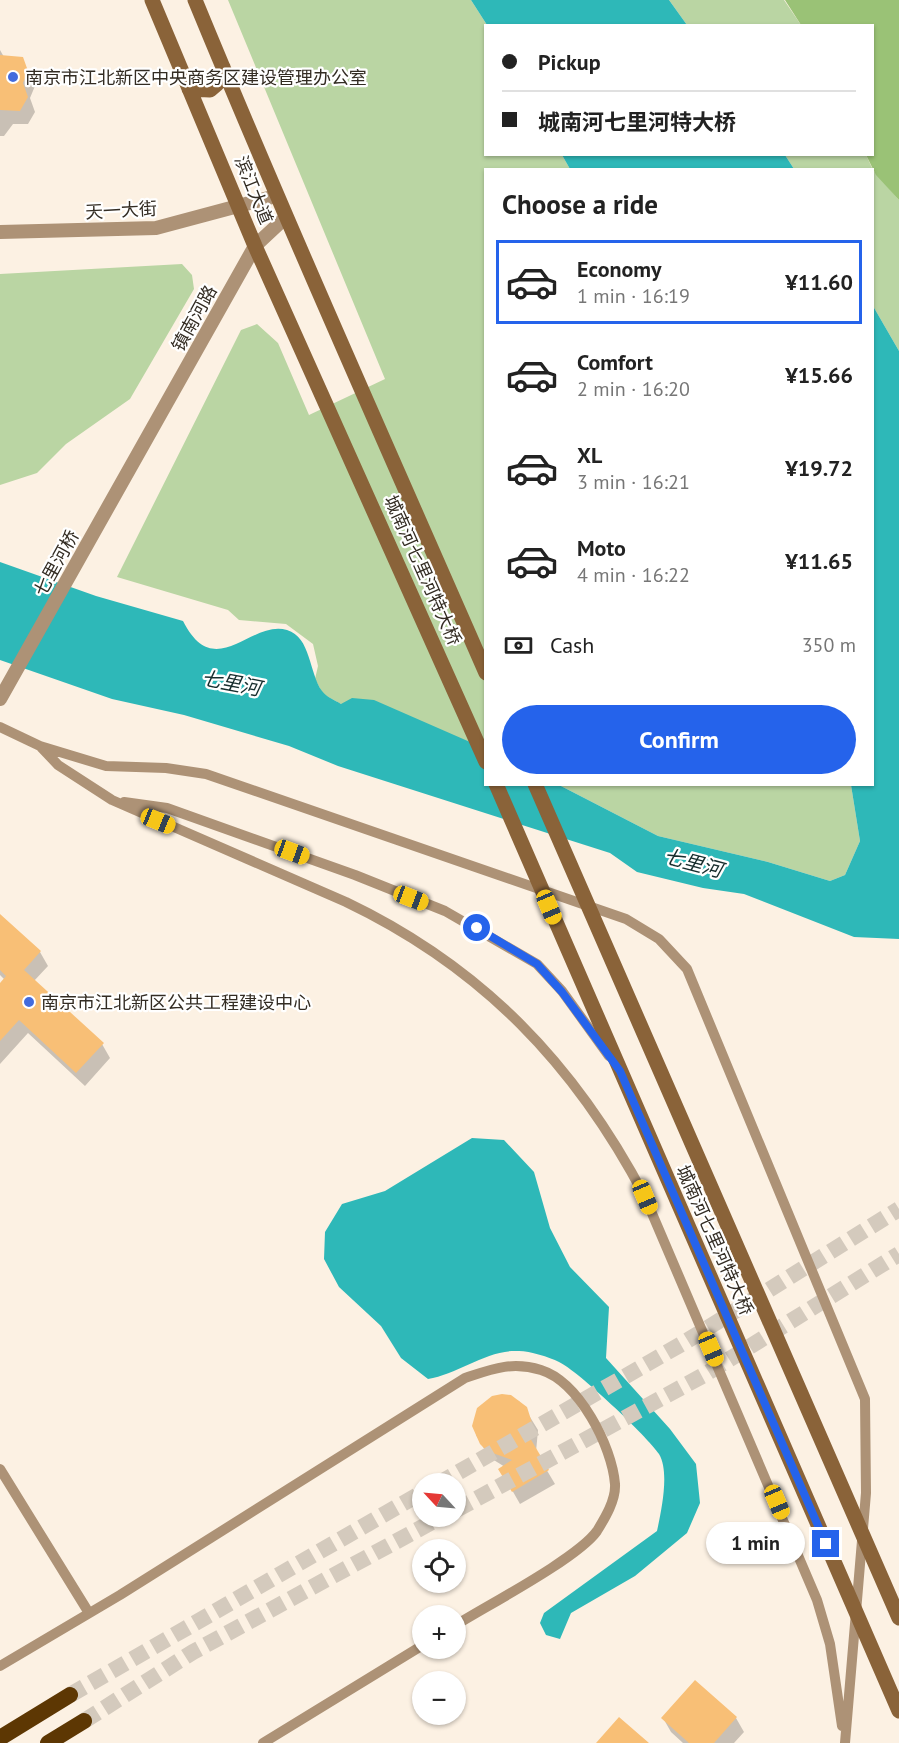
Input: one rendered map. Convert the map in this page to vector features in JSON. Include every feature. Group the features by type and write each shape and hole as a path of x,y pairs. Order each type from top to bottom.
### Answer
{"highway":[{"path":"0,1738 70,1695"},
{"path":"48,1743 84,1720"}],"main road":[{"name":"滨江大道","path":"152,0 241,207 255,246 323,394"},
{"name":"滨江大道","path":"195,0 285,218 361,384"},
{"path":"189,89 210,90 217,84 222,67"},
{"name":"城南河七里河特大桥","path":"361,384 484,668"},
{"name":"城南河七里河特大桥","path":"323,394 484,757"},
{"name":"城南河七里河特大桥","path":"497,786 899,1711"},
{"name":"城南河七里河特大桥","path":"536,786 899,1618"}],"street":[{"name":"天一大街","path":"0,232 156,228 276,196"},
{"name":"镇南河路","path":"143,445 255,246 285,218"},
{"name":"七里河桥","path":"0,699 143,445"},
{"path":"0,727 40,746 106,766 166,768 206,774 626,919 659,939 687,969 865,1399 866,1492 845,1743"},
{"path":"40,746 58,765 112,800 346,902 383,920 424,945 465,974 498,1002 542,1045 582,1092 618,1146 645,1197 817,1600 830,1644 845,1743"},
{"path":"112,800 167,808 355,875 445,911 537,964 562,992 620,1071"},
{"path":"0,1666 89,1613 465,1378 505,1365 542,1370 567,1385 588,1412 609,1456 615,1486 610,1506 596,1533 573,1552 466,1619"},
{"path":"0,1469 89,1613"},
{"path":"263,1743 412,1652"}],"green space":[{"path":"228,0 471,0 486,24 484,24 484,156 563,156 569,168 484,168 484,748 341,704 323,694 315,679 318,666 313,644 286,624 239,620 228,610 117,577 241,330 257,324 278,343 309,415 385,379"},
{"path":"669,0 784,0 800,24 686,24"},
{"path":"785,0 899,0 899,200 876,175 866,156 874,156 874,24 800,24"},
{"path":"786,156 866,156 872,168 793,168"},
{"path":"874,171 899,200 899,351 874,308"},
{"path":"182,264 192,275 194,289 130,399 66,444 37,473 0,485 0,274"},
{"path":"561,786 851,786 860,841 845,875 830,881 768,862 658,836"}],"water":[{"path":"471,0 669,0 686,24 486,24"},
{"path":"563,156 786,156 793,168 569,168"},
{"name":"七里河","path":"874,308 899,351 899,939 854,937 744,894 703,888 637,872 610,853 338,766 289,746 184,715 112,699 0,660 0,562 96,596 183,621 195,639 208,647 220,649 274,629 287,630 301,640 324,693 341,704 352,698 374,700 484,748 484,786 561,786 658,836 768,862 830,881 845,875 860,841 851,786 874,786"},
{"path":"472,1138 504,1140 534,1172 550,1228 570,1267 609,1307 606,1358 670,1429 696,1464 700,1503 687,1533 635,1576 571,1613 560,1639 546,1635 540,1623 544,1613 657,1531 664,1481 664,1471 659,1454 596,1390 559,1362 545,1356 523,1351 507,1351 428,1379 401,1358 381,1326 339,1287 324,1259 325,1232 342,1204 385,1191"}],"building":[{"name":"南京市江北新区中央商务区建设管理办公室","path":"0,55 23,57 28,71 23,83 28,97 20,111 0,110"},
{"name":"南京市江北新区公共工程建设中心","path":"0,914 41,951 24,970 104,1043 76,1073 19,1020 0,1041 0,983 6,976 0,970"},
{"path":"511,1395 527,1407 533,1426 530,1438 549,1470 512,1492 498,1469 512,1460 487,1451 480,1444 472,1426 477,1408 492,1396"},
{"path":"695,1680 737,1717 714,1743 689,1743 661,1718"},
{"path":"619,1717 649,1743 596,1743"}],"tunnel":[{"path":"457,1473 685,1342 899,1209"},
{"path":"466,1505 704,1375 899,1254"},
{"path":"70,1695 412,1498"},
{"path":"84,1721 193,1652 423,1527"}],"place":[{"name":"南京市江北新区中央商务区建设管理办公室","path":"13,77"},
{"name":"南京市江北新区公共工程建设中心","path":"29,1002"}],"route":[{"path":"477,928 537,964 562,992 620,1071 826,1544"}]}
